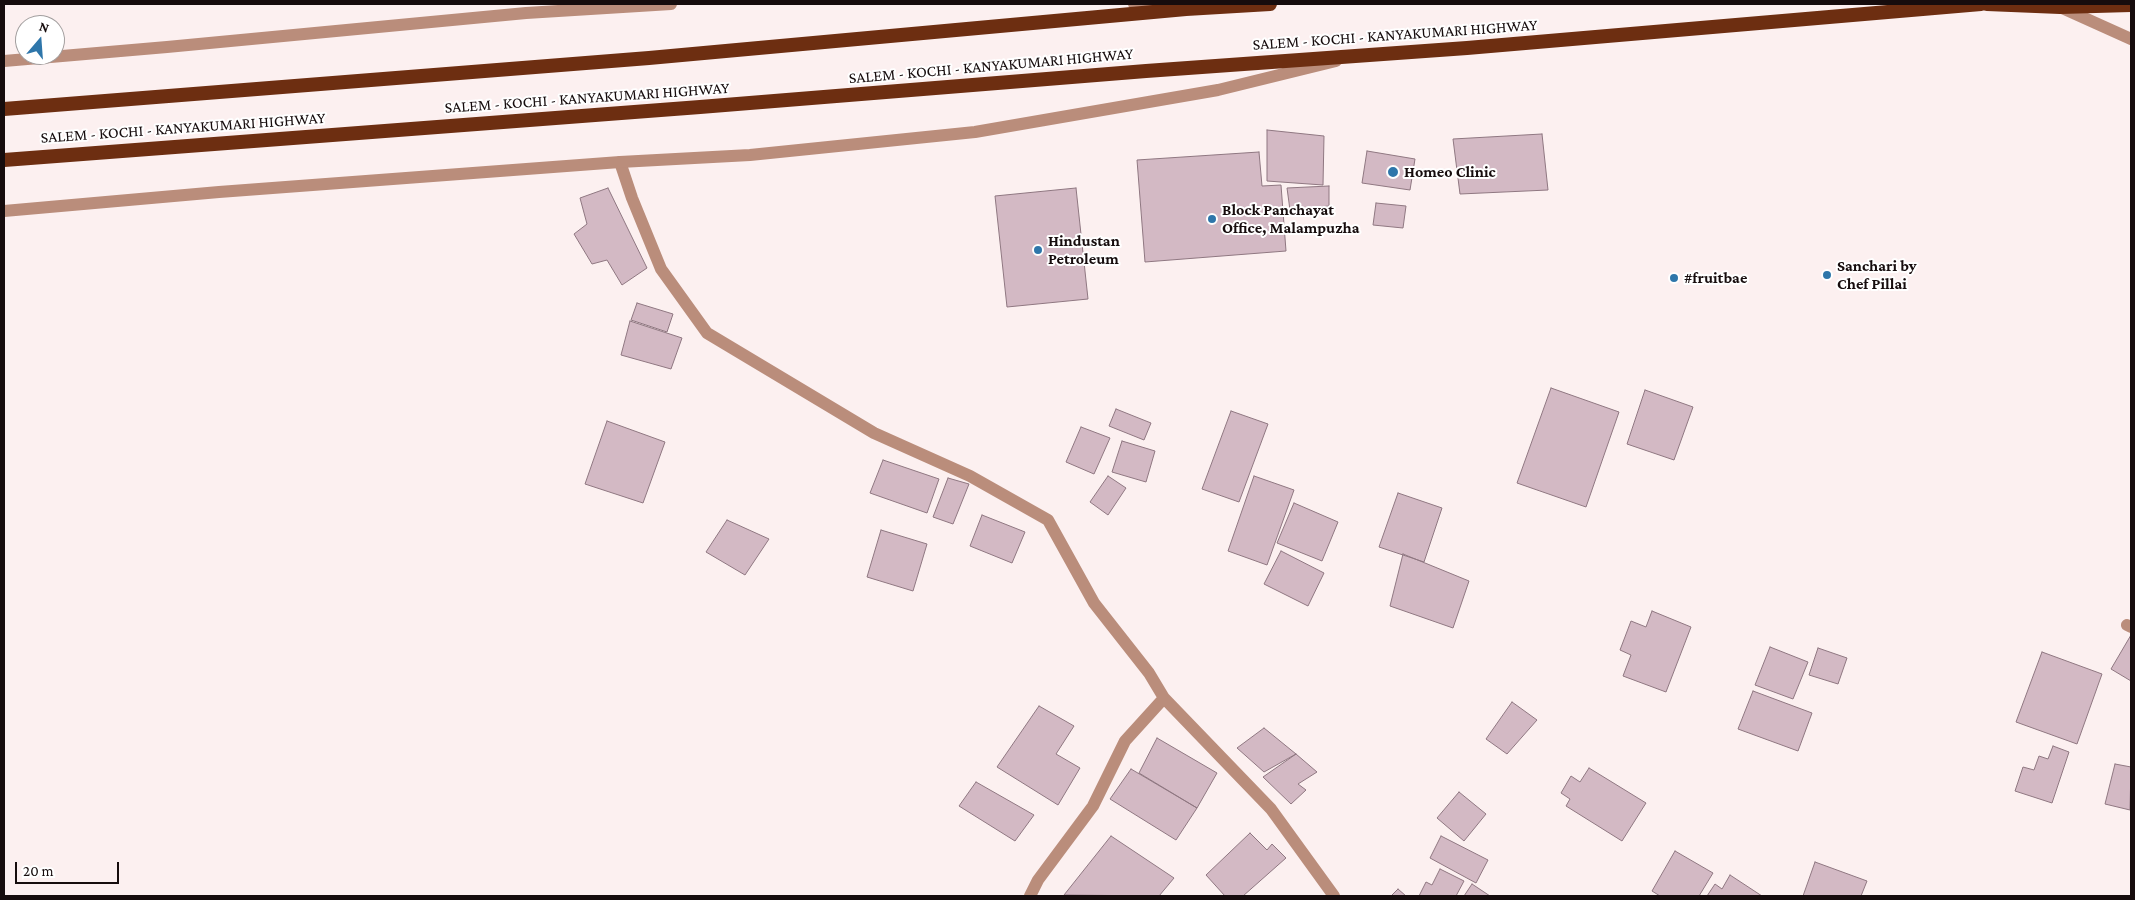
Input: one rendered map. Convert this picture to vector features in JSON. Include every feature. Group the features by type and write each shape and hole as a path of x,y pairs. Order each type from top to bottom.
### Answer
{"highway":[{"name":"SALEM - KOCHI - KANYAKUMARI HIGHWAY","path":"4,108 649,58 1186,9 1270,4"},
{"name":"SALEM - KOCHI - KANYAKUMARI HIGHWAY","path":"4,160 1361,55 1981,4"},
{"path":"1987,4 2060,7 2131,5"}],"street":[{"path":"4,61 526,13 671,4"},
{"path":"1134,4 1186,9"},
{"path":"2060,7 2131,39"},
{"path":"4,211 219,192 620,162 750,155 975,132 1218,90 1361,55"},
{"path":"620,162 632,198 662,269 707,333 874,433 970,476 1048,520 1094,603 1149,673 1164,698 1271,809 1334,896"},
{"path":"1030,896 1038,880 1094,806 1125,741 1164,698"}],"building":[{"path":"1267,130 1324,136 1323,185 1267,181"},
{"path":"1542,134 1548,190 1460,194 1453,139"},
{"path":"1367,151 1415,159 1410,190 1362,183"},
{"name":"Block Panchayat Office, Malampuzha","path":"1259,152 1262,186 1281,185 1286,251 1145,262 1137,160"},
{"path":"1329,186 1329,206 1290,210 1287,188"},
{"path":"608,188 647,268 622,285 607,260 592,264 574,234 587,224 580,198"},
{"path":"1076,188 1088,299 1007,307 995,196"},
{"path":"1376,203 1406,206 1403,228 1373,225"},
{"path":"637,303 673,314 667,332 631,320"},
{"path":"630,321 682,338 671,369 621,355"},
{"path":"1551,388 1619,412 1586,507 1517,483"},
{"path":"1645,390 1693,407 1674,460 1627,444"},
{"path":"1116,409 1151,423 1144,440 1109,426"},
{"path":"1231,411 1268,424 1239,502 1202,489"},
{"path":"607,421 665,442 643,503 585,484"},
{"path":"1081,427 1110,438 1094,474 1066,462"},
{"path":"1122,441 1155,451 1146,482 1112,472"},
{"path":"883,460 939,479 927,513 870,493"},
{"path":"1108,476 1126,488 1108,515 1090,502"},
{"path":"1254,476 1294,490 1267,565 1228,551"},
{"path":"948,478 969,484 953,524 933,517"},
{"path":"1398,493 1442,508 1424,562 1379,547"},
{"path":"1294,503 1338,522 1322,561 1277,543"},
{"path":"982,515 1025,532 1012,563 970,546"},
{"path":"727,520 769,539 745,575 706,552"},
{"path":"881,530 927,544 913,591 867,577"},
{"path":"1281,551 1324,573 1308,606 1264,584"},
{"path":"1403,554 1469,581 1453,628 1390,606"},
{"path":"1652,611 1691,627 1666,692 1623,676 1631,655 1620,650 1631,621 1646,627"},
{"path":"2131,635 2131,681 2111,669"},
{"path":"1770,647 1808,662 1793,699 1755,685"},
{"path":"1818,648 1847,658 1838,684 1809,675"},
{"path":"2042,652 2102,674 2077,744 2016,722"},
{"path":"1753,691 1812,713 1798,751 1738,729"},
{"path":"1512,702 1537,720 1507,754 1486,739"},
{"path":"1039,706 1074,726 1056,754 1080,768 1058,805 997,767"},
{"path":"1264,728 1296,754 1264,772 1237,748"},
{"path":"1157,738 1217,773 1197,808 1139,773"},
{"path":"2053,746 2069,752 2052,803 2015,791 2023,767 2034,770 2039,756 2048,759"},
{"path":"1296,754 1317,772 1298,784 1306,790 1291,804 1263,777"},
{"path":"2115,764 2131,767 2130,810 2105,804"},
{"path":"1589,768 1646,803 1622,841 1566,806 1570,799 1561,793 1571,776 1580,782"},
{"path":"1131,769 1197,808 1176,840 1110,799"},
{"path":"976,782 1034,815 1015,841 959,806"},
{"path":"1459,792 1486,814 1464,841 1437,818"},
{"path":"1250,833 1267,850 1272,844 1286,858 1243,896 1225,896 1206,875"},
{"path":"1111,836 1174,878 1159,896 1064,895"},
{"path":"1441,836 1488,860 1476,883 1430,858"},
{"path":"1675,851 1713,873 1699,896 1660,896 1652,891"},
{"path":"1815,862 1867,881 1861,896 1803,896"},
{"path":"1440,869 1464,881 1456,896 1419,896 1426,882 1432,885"},
{"path":"1730,875 1762,896 1707,896 1715,884 1722,889"},
{"path":"1472,884 1490,896 1464,896"},
{"path":"1398,889 1406,896 1391,896"}],"place":[{"name":"Homeo Clinic","path":"1393,172"},
{"name":"Block Panchayat Office, Malampuzha","path":"1212,219"},
{"name":"Hindustan Petroleum","path":"1038,250"},
{"name":"Sanchari by Chef Pillai","path":"1827,275"},
{"name":"#fruitbae","path":"1674,278"}]}
